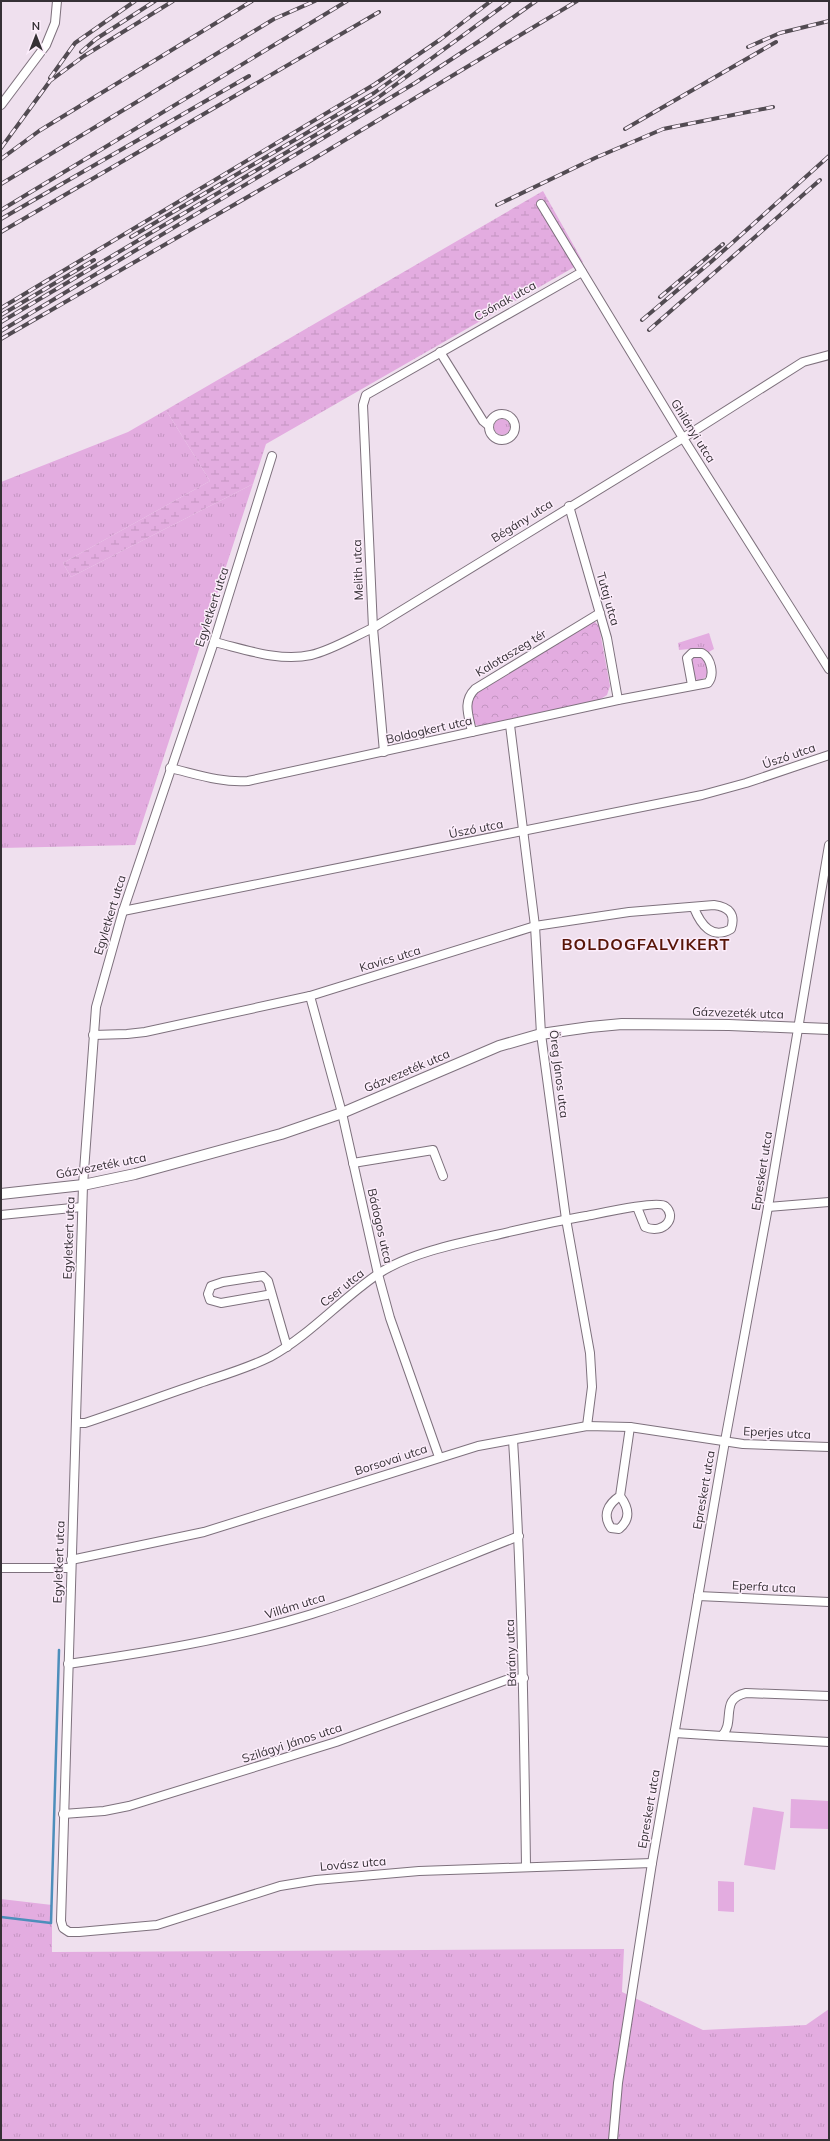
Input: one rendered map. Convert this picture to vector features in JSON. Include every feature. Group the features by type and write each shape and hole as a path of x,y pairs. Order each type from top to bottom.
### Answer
{"street":[{"path":"1,105 46,45 55,24 56,1"},
{"name":"Ghilányi utca","path":"541,204 683,438 829,669"},
{"name":"Csónak utca","path":"373,390 582,272"},
{"path":"440,352 483,421 489,426"},
{"name":"Bégány utca","path":"214,642 270,655 293,658 311,655 326,650 372,628 569,506 683,438 804,362 829,355"},
{"name":"Melith utca","path":"373,390 366,395 363,405 372,628 384,752"},
{"name":"Egyletkert utca","path":"63,1928 61,1912 70,1564 76,1423 82,1207 93,1034 99,992 123,911 170,768 214,642 272,456"},
{"name":"Tutaj utca","path":"569,506 600,613 614,670 618,700"},
{"name":"Kalotaszeg tér","path":"472,732 466,706 468,696 475,689 600,613"},
{"name":"Boldogkert utca","path":"170,768 232,782 248,781 510,725 618,700 692,686"},
{"name":"Öreg János utca","path":"510,725 535,926 541,1034 566,1219 590,1353 592,1387 587,1426"},
{"name":"Úszó utca","path":"123,911 702,795 746,783 829,755"},
{"name":"Epreskert utca","path":"613,2140 618,2083 652,1863 725,1441 768,1207 829,845"},
{"name":"Kavics utca","path":"93,1034 127,1034 145,1032 310,996 535,926 629,912 694,908 703,905 724,906 731,913 734,921 731,929 724,933 713,932 698,918 694,908"},
{"name":"Bádogos utca","path":"310,996 342,1113 378,1274 390,1318 439,1457"},
{"name":"Gázvezeték utca","path":"1,1194 83,1185 135,1174 281,1134 342,1113 499,1046 541,1034 590,1026 622,1024 729,1025 798,1029 829,1029"},
{"path":"354,1163 433,1150 442,1176"},
{"path":"768,1207 829,1202"},
{"path":"1,1215 82,1207"},
{"name":"Cser utca","path":"76,1423 85,1423 255,1364 287,1347 378,1274 426,1253 448,1246 566,1219 637,1207"},
{"path":"267,1295 221,1303 210,1300 208,1294 211,1286 223,1282 263,1276 268,1281 287,1347"},
{"name":"Borsovai utca","path":"1,1568 70,1564 204,1532 250,1519 439,1457 478,1446 587,1426 630,1428 725,1441"},
{"path":"620,1496 630,1428"},
{"name":"Bárány utca","path":"513,1440 519,1536 524,1678 526,1866"},
{"name":"Eperjes utca","path":"725,1441 743,1444 829,1447"},
{"name":"Villám utca","path":"68,1664 157,1650 260,1629 382,1590 519,1536"},
{"name":"Eperfa utca","path":"698,1596 829,1602"},
{"name":"Szilágyi János utca","path":"63,1814 104,1811 129,1806 336,1742 506,1680 524,1678"},
{"path":"722,1736 727,1731 730,1704 739,1695 746,1693 829,1696"},
{"path":"674,1733 829,1742"},
{"name":"Lovász utca","path":"63,1928 69,1932 79,1932 157,1925 280,1886 316,1880 419,1871 526,1866 652,1863"}],"green space":[{"path":"543,191 583,262 266,444 253,484 71,577 63,563 210,481 166,410"},
{"path":"166,410 210,481 63,563 71,577 253,484 135,845 1,848 1,482 128,432"},
{"path":"499,419 505,419 510,424 508,433 505,435 499,435 494,430 494,424"},
{"path":"593,620 599,626 610,686 607,695 599,700 482,727 474,724 469,707 477,691"},
{"path":"709,633 714,649 707,653 699,648 679,650 678,643"},
{"path":"699,656 706,662 707,671 706,677 698,681 693,674 692,664 693,658"},
{"path":"791,1799 829,1801 829,1829 790,1828"},
{"path":"753,1807 784,1812 775,1870 744,1865"},
{"path":"718,1881 734,1882 734,1912 718,1911"},
{"path":"1,1899 52,1905 52,1952 624,1949 622,1992 703,2030 806,2025 829,2009 829,2140 1,2140"}],"waterway":[{"path":"1,1917 51,1923 59,1650"}],"railway":[{"path":"50,78 75,43 135,1"},
{"path":"81,52 96,39 155,1"},
{"path":"1,148 50,81 84,56 173,1"},
{"path":"1,159 39,131 252,1"},
{"path":"1,184 274,19 315,1"},
{"path":"1,210 347,1"},
{"path":"1,308 375,84 441,39 491,1"},
{"path":"1,322 376,99 510,1"},
{"path":"1,331 415,83 484,38 536,1"},
{"path":"1,339 310,161 577,1"},
{"path":"1,232 379,12"},
{"path":"748,47 780,33 829,21"},
{"path":"625,129 776,42"},
{"path":"131,237 374,93 403,72"},
{"path":"1,219 249,76"},
{"path":"497,205 595,158 663,129 773,107"},
{"path":"642,320 712,261 829,156"},
{"path":"649,330 820,180"},
{"path":"660,297 723,244"},
{"path":"1,315 94,260"}],"district":[{"name":"BOLDOGFALVIKERT","path":"646,944"}]}
